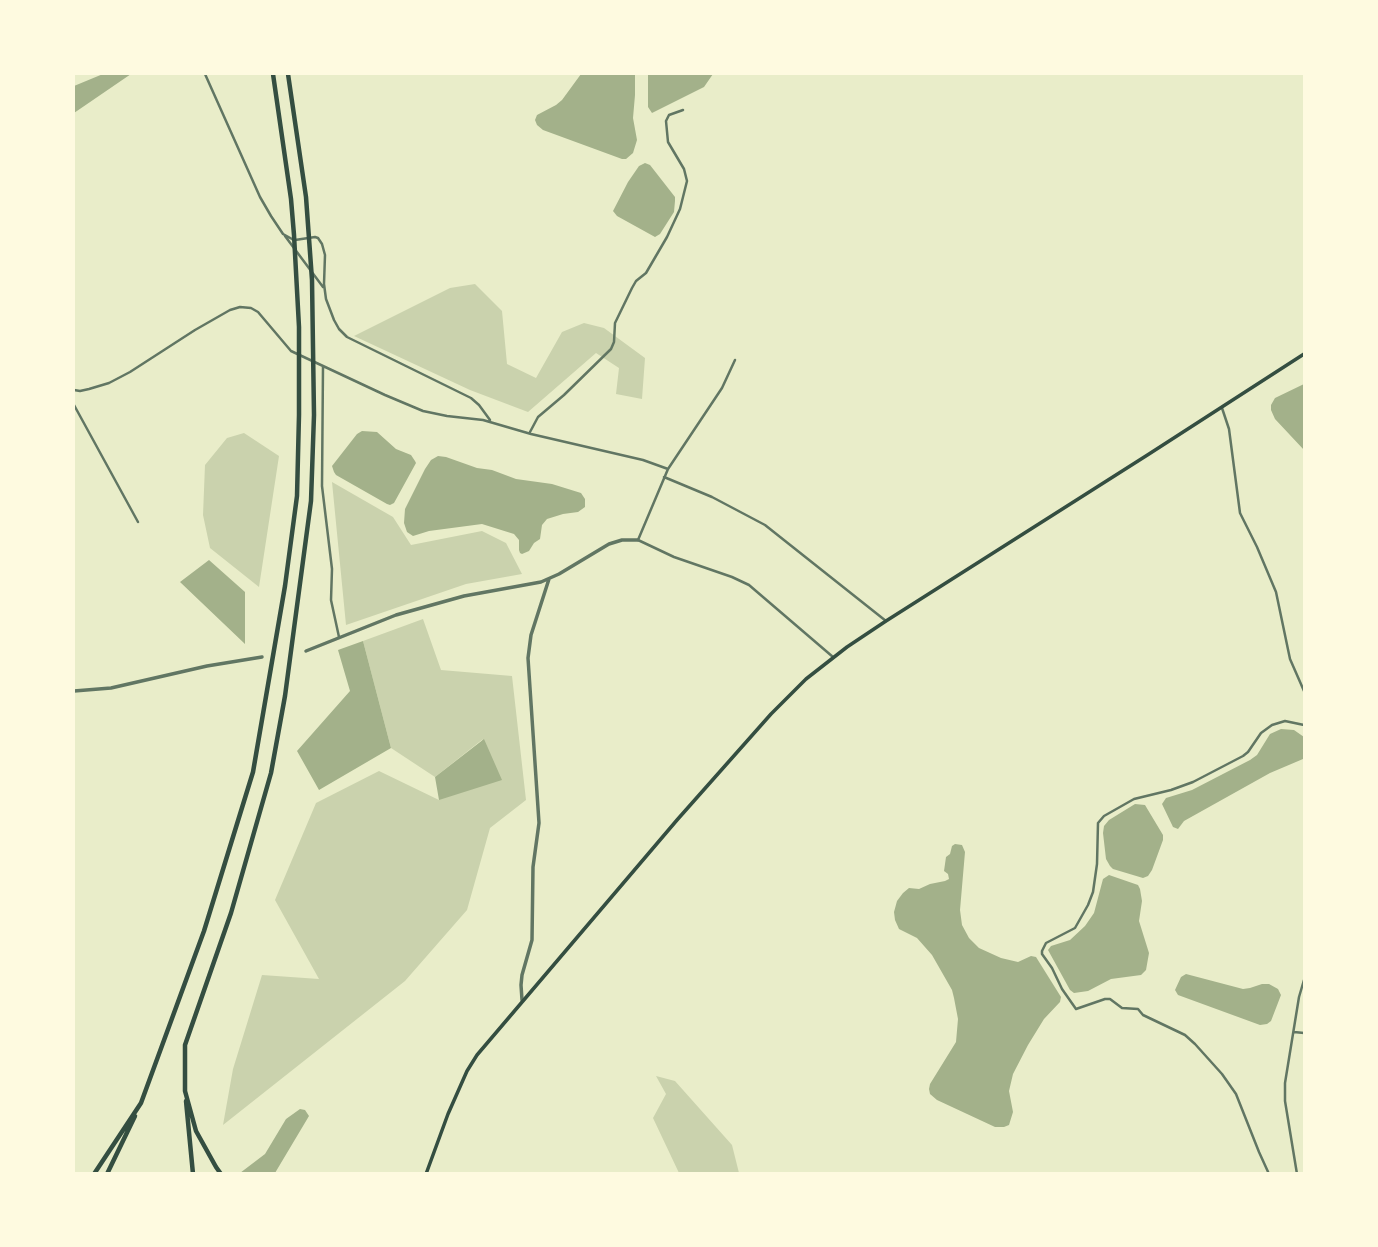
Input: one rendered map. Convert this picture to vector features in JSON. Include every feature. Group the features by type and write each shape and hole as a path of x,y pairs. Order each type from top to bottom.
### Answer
{"highway":[{"path":"107,1174 141,1103 204,931 253,772 285,586 297,496 299,415 296,270 287,163 272,74"},
{"path":"193,1174 185,1091 185,1045 231,913 271,773 285,696 309,517 314,401 311,269 302,161 288,74"},
{"path":"185,1091 196,1131 220,1174"},
{"path":"94,1174 141,1103"}],"main road":[{"path":"426,1174 447,1114 470,1064 677,820 771,714 806,679 886,621 1304,354"}],"street":[{"path":"205,74 260,197 283,234 324,288"},
{"path":"530,433 538,417 611,349 615,323 622,307 636,281 646,273 667,237 680,209 687,181 684,169 668,142 666,121 669,115 682,110"},
{"path":"283,234 295,240 315,237 322,244 324,288 328,306 339,330 347,337 471,398 492,422"},
{"path":"74,390 80,391 109,383 218,316 240,307 251,308 258,312 289,349 423,411 492,422 643,460 668,469"},
{"path":"638,540 668,469 722,388 735,360"},
{"path":"323,366 322,486 332,569 331,600 339,638"},
{"path":"74,404 138,522"},
{"path":"1222,408 1229,429 1240,513 1270,574 1290,659 1304,691"},
{"path":"664,477 712,497 765,525 886,621"},
{"path":"306,650 407,612 464,596 531,585 549,579 608,544 622,540 638,540 674,557 732,576 749,585 833,657"},
{"path":"522,1000 522,975 532,940 533,867 539,823 528,657 531,635 549,579"},
{"path":"74,691 111,688 207,666 262,657"},
{"path":"1269,1174 1236,1094 1195,1044 1185,1035 1143,1015 1138,1009 1122,1008 1110,999 1076,1009 1042,951 1046,943 1075,928 1088,905 1097,864 1098,823 1104,816 1134,799 1193,782 1242,756 1261,733 1272,725 1286,721 1304,725"},
{"path":"1297,1174 1285,1101 1286,1074 1304,980"},
{"path":"1293,1032 1304,1033"}],"shaded area":[{"path":"103,74 131,74 74,113 74,86"},
{"path":"581,74 635,74 633,118 637,140 633,153 626,159 543,130 537,125 537,115 562,100"},
{"path":"648,74 713,74 704,87 652,113 648,107"},
{"path":"645,163 650,165 675,197 674,212 660,234 655,237 617,216 613,211 628,182 639,166"},
{"path":"475,284 502,311 507,364 536,378 562,332 584,323 604,328 645,358 642,399 616,394 619,368 596,353 528,412 470,390 354,336 450,288"},
{"path":"1304,384 1304,450 1275,419 1271,405 1275,398"},
{"path":"362,431 377,432 396,449 411,455 416,463 394,503 390,505 334,472 332,466"},
{"path":"244,433 279,456 259,587 210,548 203,515 205,465 227,438"},
{"path":"438,456 516,479 552,484 581,493 585,499 585,507 578,512 547,519 542,525 540,539 529,551 522,554 519,540 514,534 482,524 429,531 413,536 407,532 404,523 405,509 425,469 431,460"},
{"path":"332,482 393,517 411,545 482,531 506,543 522,574 466,584 346,625"},
{"path":"209,560 245,592 245,644 180,582"},
{"path":"423,619 441,670 512,676 526,800 490,828 467,910 405,981 223,1125 233,1069 262,975 319,979 275,900 316,803 379,771 439,800 483,739 435,777 391,748 363,641"},
{"path":"363,641 391,748 319,790 297,751 350,691 338,650"},
{"path":"1281,729 1294,730 1304,737 1303,759 1270,773 1184,821 1178,829 1173,827 1162,804 1166,798 1192,790 1250,760 1257,755 1270,734"},
{"path":"484,739 502,780 439,800 435,777"},
{"path":"1135,804 1145,805 1163,835 1152,870 1143,878 1110,866 1106,859 1103,833 1109,820"},
{"path":"955,844 962,845 965,852 960,910 962,925 969,938 979,948 1001,958 1018,962 1031,956 1036,957 1061,997 1060,1002 1044,1019 1013,1074 1009,1091 1013,1112 1009,1125 1004,1127 995,1127 937,1100 930,1094 930,1084 956,1042 958,1019 954,998 932,955 917,938 899,929 895,920 897,901 909,888 919,889 949,879 944,871 946,857"},
{"path":"1109,875 1138,885 1140,889 1142,901 1139,921 1149,953 1146,970 1141,975 1111,979 1088,991 1074,993 1048,950 1051,946 1070,940 1085,926 1094,913 1103,879"},
{"path":"1186,974 1243,989 1269,984 1278,989 1281,995 1271,1021 1260,1025 1178,995 1175,990 1181,977"},
{"path":"656,1076 675,1081 732,1145 739,1173 679,1173 653,1118 666,1094"},
{"path":"300,1109 305,1110 309,1116 275,1173 240,1173 265,1154 286,1119"}]}
